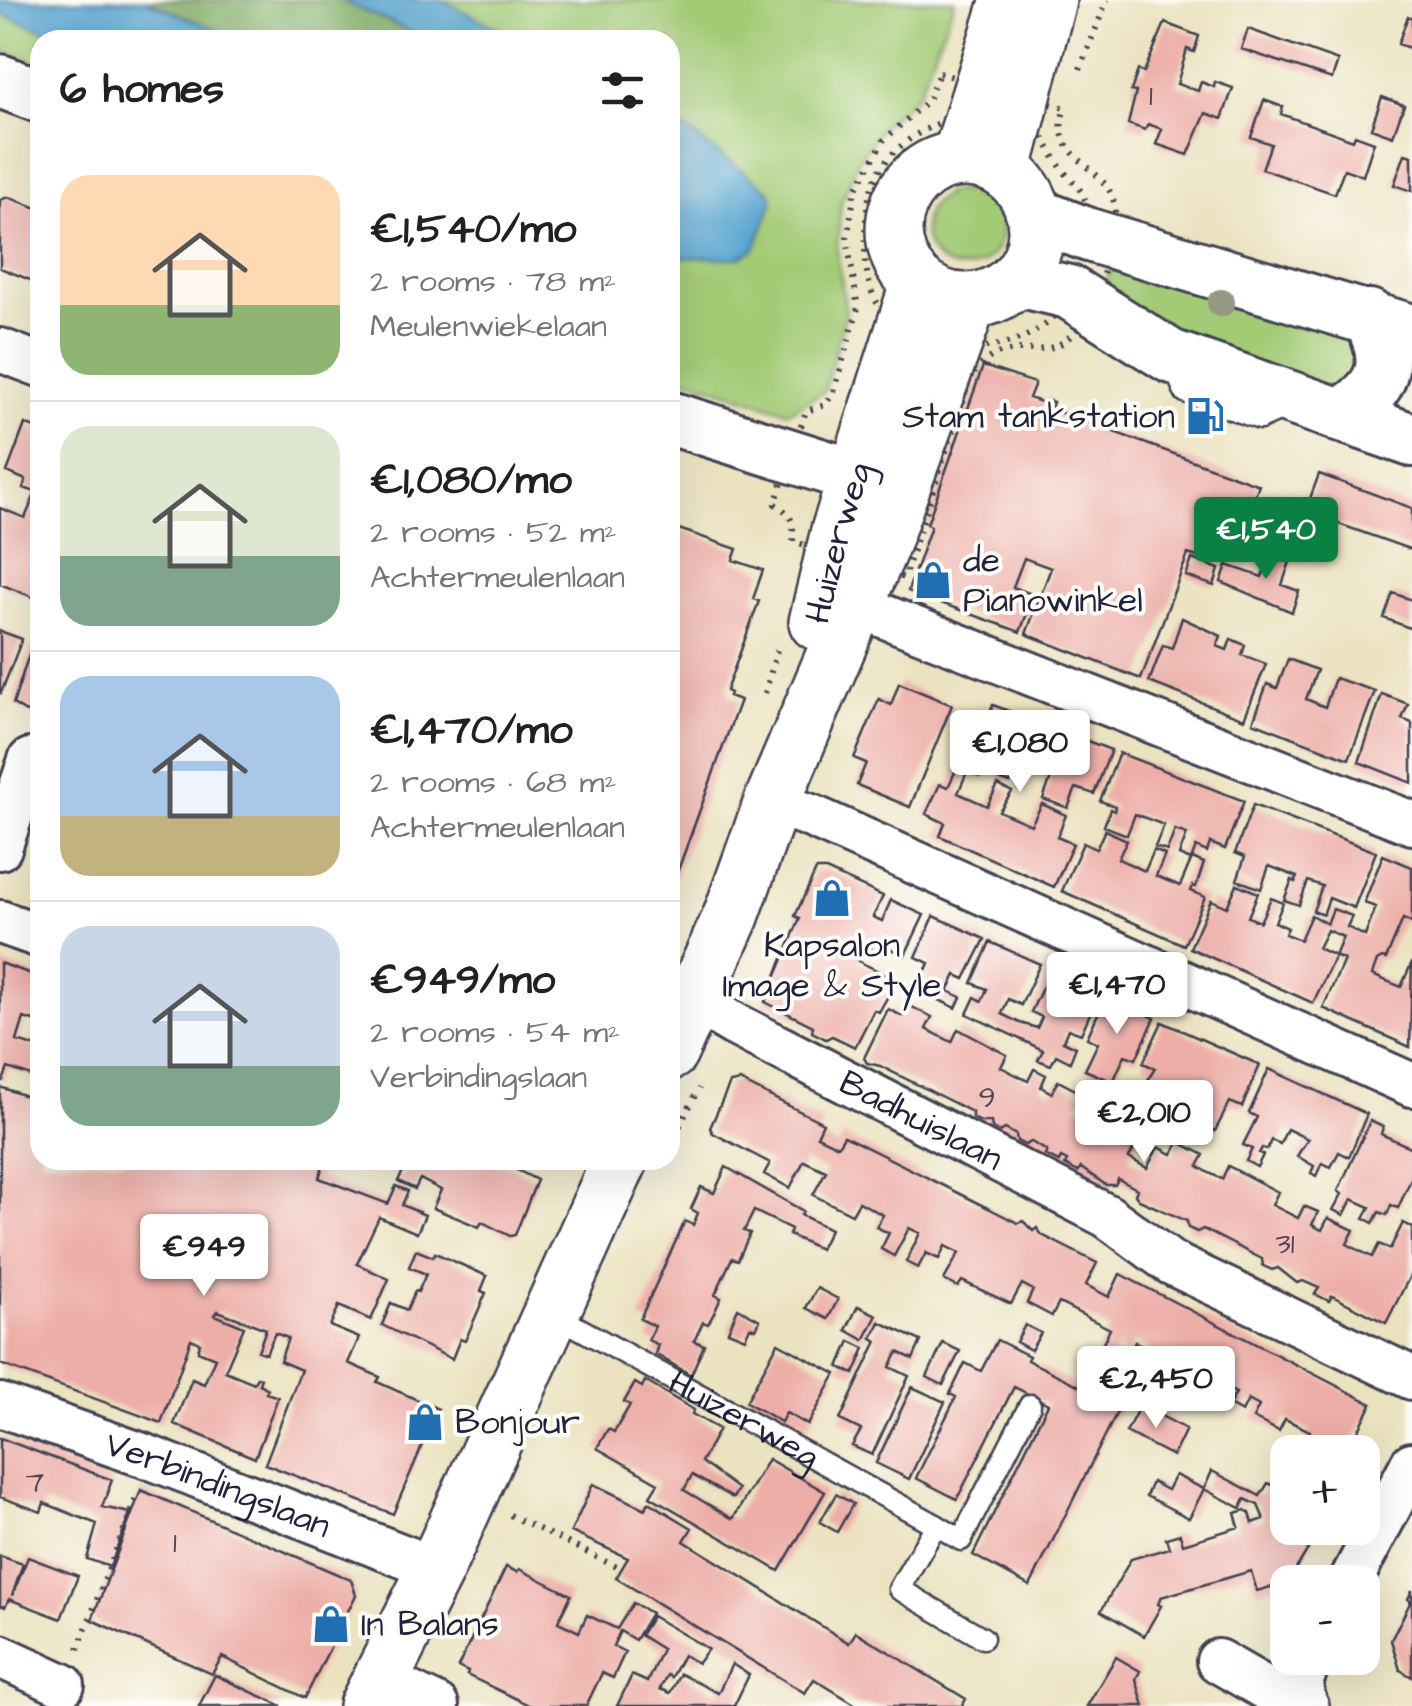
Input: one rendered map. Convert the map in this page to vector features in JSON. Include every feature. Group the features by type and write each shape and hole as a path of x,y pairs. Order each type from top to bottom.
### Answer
{"main road":[{"path":"1003,90 1009,0"},
{"path":"967,149 1025,188 1036,215 1035,249 1018,280 996,296 969,302 898,295 901,262 893,235 896,207 910,182 967,149 1003,90 1048,0"},
{"name":"Huizerweg","path":"682,992 731,916 772,802 855,605 878,483 898,295"},
{"name":"Huizerweg","path":"772,802 840,531 878,483 969,302"},
{"path":"374,1692 470,1495 616,1170"}],"street":[{"path":"0,81 30,92"},
{"path":"1036,215 1113,242 1390,323 1382,343 1381,374 1367,400 1321,409"},
{"path":"1018,280 1068,292 1170,356 1412,440"},
{"path":"680,421 878,483"},
{"path":"855,605 1412,822"},
{"path":"0,848 23,758"},
{"path":"772,802 1412,1085"},
{"path":"0,922 30,932"},
{"name":"Badhuislaan","path":"682,992 734,1024 1108,1216 1171,1263 1412,1378"},
{"name":"Verbindingslaan","path":"0,1405 152,1458 436,1568"},
{"path":"1359,1565 1412,1464"},
{"path":"0,1656 62,1687"},
{"path":"1218,1661 1296,1706"},
{"path":"1303,1675 1301,1696 1307,1706"},
{"path":"374,1692 437,1706"}],"lane":[{"name":"Huizerweg","path":"552,1313 936,1525"},
{"path":"982,1638 899,1589 936,1525 962,1540 1030,1405"}],"path":[{"path":"1079,72 1107,0"},
{"path":"804,546 793,541 794,525 789,512 775,504 806,411 824,404 834,392 858,308 847,239 854,191 884,140 928,100 939,73 1065,108 1060,122 1068,148 1110,190 1115,212 1113,242 1091,304"},
{"path":"898,295 862,248 868,198 892,151 967,149"},
{"path":"62,1687 152,1458"},
{"path":"470,1495 621,1569"}],"green space":[{"path":"0,0 955,0 918,94 881,127 858,161 841,203 837,251 846,312 824,392 788,412 680,376 680,30 30,30 30,61 0,49"},
{"path":"146,0 340,0 407,30 216,30"},
{"path":"963,190 978,193 990,202 999,214 999,244 990,256 978,265 963,268 948,265 936,256 927,244 924,229 927,214 936,202 948,193"},
{"path":"1114,258 1365,330 1372,352 1342,399 1184,342 1101,298"}],"water":[{"path":"0,0 145,0 216,30 42,30 0,14"},
{"path":"340,0 442,0 501,30 407,30"},
{"path":"680,125 770,191 773,201 755,249 739,258 680,257"}],"building":[{"path":"1408,16 1412,18 1412,49 1398,44"},
{"path":"1165,23 1199,36 1194,52 1187,49 1177,84 1198,91 1201,82 1233,88 1222,119 1206,113 1188,155 1156,144 1162,129 1148,124 1145,130 1128,124 1136,92 1131,91 1138,70 1144,72"},
{"path":"1248,29 1338,61 1332,79 1241,49"},
{"path":"1382,97 1404,105 1393,136 1371,128"},
{"path":"1264,100 1283,107 1281,114 1353,140 1355,135 1374,142 1363,176 1344,169 1335,194 1262,169 1271,144 1251,137"},
{"path":"1405,154 1412,156 1412,191 1394,185"},
{"path":"8,197 30,205 30,280 0,268 0,200"},
{"path":"983,366 1035,383 1029,398 1053,402 1051,409 1259,485 1240,535 1229,531 1217,563 1188,554 1141,679 1026,634 1051,568 1024,558 1013,587 1034,595 1020,632 908,591 931,526 927,524"},
{"path":"25,424 30,426 30,490 23,488 26,480 7,472"},
{"path":"1319,474 1412,508 1412,550 1305,512"},
{"path":"30,506 30,596 0,584 0,508 25,518"},
{"path":"680,529 737,549 733,560 763,570 753,599 759,601 726,691 740,700 680,865"},
{"path":"1272,549 1292,556 1282,585 1299,591 1292,612 1221,582 1227,565 1262,577"},
{"path":"1192,559 1219,569 1214,586 1186,576"},
{"path":"1393,593 1412,600 1412,629 1384,618"},
{"path":"1182,618 1221,636 1217,646 1227,650 1231,639 1245,645 1242,655 1266,664 1244,719 1149,682 1163,645 1172,648"},
{"path":"0,631 22,639 1,693 0,692"},
{"path":"30,651 30,710 13,704"},
{"path":"1288,659 1317,670 1306,699 1325,707 1335,678 1375,691 1349,759 1253,722 1267,684 1277,688"},
{"path":"899,683 952,705 910,807 857,785 866,763 854,758 879,699 891,705"},
{"path":"1382,694 1408,704 1402,719 1412,723 1412,783 1359,762"},
{"path":"993,705 1111,750 1094,794 1076,788 1068,808 1043,799 1051,778 1016,765 1010,783 999,779 1006,761 976,749 971,762 984,768 980,777 967,772 958,793 987,806 998,785 1012,792 999,811 1031,825 1042,804 1066,815 1057,837 1073,844 1054,887 940,836 945,823 926,814 940,784 948,787 968,745 976,748"},
{"path":"1119,753 1244,801 1225,849 1210,843 1207,852 1196,847 1191,860 1179,855 1187,834 1175,830 1167,851 1155,847 1164,825 1135,814 1127,835 1104,826 1115,806 1100,801"},
{"path":"1253,805 1376,852 1354,908 1329,898 1323,915 1313,911 1322,886 1308,881 1299,905 1284,900 1297,877 1269,866 1261,889 1237,880 1245,857 1235,853"},
{"path":"1105,830 1127,840 1118,859 1145,871 1154,850 1165,855 1156,876 1180,886 1192,858 1204,863 1191,891 1205,897 1184,945 1062,891 1083,843 1096,849"},
{"path":"1383,855 1412,867 1412,923 1403,919 1386,959 1377,961 1372,975 1401,987 1412,962 1410,1047 1323,1008 1344,960 1335,956 1313,1003 1190,948 1211,900 1227,907 1237,884 1258,893 1248,917 1260,922 1271,898 1283,903 1275,922 1288,928 1285,934 1300,940 1311,915 1327,924 1333,909 1352,916 1347,927 1365,936 1376,907 1364,903","holes":["1327,930 1343,937 1335,956 1318,948"]},
{"path":"816,870 826,870 883,896 873,917 882,921 891,900 924,915 905,955 873,941 870,951 865,949 858,961 897,980 879,1012 874,1010 855,1047 812,1032 813,1026 765,1002 800,918 795,916"},
{"path":"934,916 985,939 965,979 956,975 948,991 961,997 956,1008 911,987 915,978 921,981 929,963 916,957"},
{"path":"990,942 1040,964 1021,1005 1008,999 1002,1014 1020,1023 1037,1028 1042,1017 1031,1012 1050,971 1099,993 1081,1034 1068,1029 1063,1041 1076,1047 1070,1062 1056,1055 1051,1065 1038,1060 1043,1050 967,1014 975,997 982,1001 987,989 972,983"},
{"path":"0,963 30,974 30,1020 24,1018 17,1041 30,1045 30,1076 8,1068 3,1081"},
{"path":"1106,996 1155,1018 1136,1059 1125,1055 1113,1082 1085,1070 1098,1043 1087,1038"},
{"path":"908,1005 932,1017 926,1029 952,1042 958,1029 1007,1055 1001,1067 1028,1081 1034,1069 1046,1075 1041,1087 1052,1093 1058,1081 1083,1094 1077,1106 1101,1118 1107,1106 1146,1125 1129,1158 1147,1168 1158,1147 1172,1154 1179,1142 1204,1155 1198,1166 1209,1173 1222,1179 1228,1166 1278,1192 1272,1205 1298,1218 1304,1206 1318,1212 1312,1225 1322,1230 1328,1218 1354,1230 1347,1244 1372,1257 1379,1244 1390,1249 1403,1223 1412,1227 1412,1272 1386,1323 1332,1296 1329,1301 1315,1294 1319,1288 1303,1281 1297,1283 1278,1268 1263,1266 1262,1259 1203,1229 1197,1232 1188,1228 1187,1221 1139,1200 1135,1195 1137,1189 1118,1179 1115,1185 1106,1185 1081,1168 1078,1172 1065,1165 1067,1161 1061,1158 1059,1162 1045,1155 1047,1151 1031,1142 1025,1145 1005,1129 1000,1132 992,1128 991,1122 972,1118 972,1112 867,1063 864,1058 888,1009 902,1016"},
{"path":"1162,1022 1260,1065 1242,1107 1230,1102 1215,1131 1190,1120 1203,1090 1180,1080 1173,1097 1183,1102 1177,1114 1153,1103 1155,1098 1141,1092 1155,1068 1143,1063"},
{"path":"1269,1069 1367,1114 1349,1157 1339,1152 1331,1167 1322,1163 1316,1176 1311,1173 1314,1166 1297,1156 1308,1139 1287,1129 1280,1144 1271,1140 1267,1150 1262,1148 1257,1167 1246,1161 1252,1149 1243,1145 1257,1117 1249,1113"},
{"path":"740,1081 823,1123 817,1136 838,1146 844,1136 1018,1223 1023,1221 1033,1231 1037,1228 1042,1235 1097,1263 1086,1285 1109,1297 1120,1274 1372,1404 1356,1435 1308,1435 1310,1431 1285,1419 1279,1431 1253,1418 1259,1406 1248,1400 1242,1412 1229,1405 1236,1393 1209,1380 1203,1392 1189,1385 1195,1373 1172,1361 1160,1384 1147,1378 1160,1355 1135,1342 1128,1354 1117,1348 1110,1361 1097,1354 1110,1329 1059,1303 1052,1316 1027,1303 1033,1290 1022,1284 1011,1304 962,1281 958,1287 944,1280 959,1253 945,1246 939,1259 926,1253 918,1268 906,1262 920,1233 909,1228 894,1256 881,1249 889,1233 876,1227 883,1215 859,1202 852,1214 813,1195 826,1171 804,1161 790,1188 764,1174 770,1163 713,1133 710,1128 730,1083"},
{"path":"0,1087 30,1098 30,1170 322,1170 319,1178 388,1204 396,1186 408,1191 402,1205 425,1215 417,1233 379,1217 357,1264 389,1279 371,1320 339,1306 330,1326 359,1338 348,1363 380,1377 377,1382 438,1409 393,1514 265,1464 301,1370 280,1361 288,1338 275,1333 266,1354 258,1351 266,1329 218,1311 215,1315 244,1327 225,1371 254,1383 257,1377 261,1378 259,1384 268,1389 266,1393 278,1397 255,1458 174,1424 192,1379 204,1384 215,1358 198,1351 200,1343 191,1339 161,1423 0,1364"},
{"path":"1370,1121 1383,1127 1381,1134 1412,1148 1412,1177 1398,1208 1391,1205 1387,1215 1379,1212 1373,1223 1364,1218 1370,1207 1352,1199 1344,1215 1333,1210"},
{"path":"726,1167 830,1229 820,1249 789,1235 791,1229 754,1211 744,1231 750,1233 738,1260 732,1258 715,1295 721,1298 694,1341 704,1345 691,1375 655,1354 658,1345 648,1340 655,1326 640,1319 685,1221 693,1225 698,1213 691,1209 701,1187 714,1193"},
{"path":"404,1170 517,1170 537,1180 515,1235 510,1236 482,1222 479,1227 433,1208 441,1190 420,1179 415,1189 398,1181"},
{"path":"416,1250 433,1257 435,1253 487,1276 481,1291 486,1293 465,1341 460,1339 452,1359 382,1325 391,1303 407,1310 415,1291 418,1292 426,1274 409,1267"},
{"path":"817,1288 838,1299 828,1319 806,1308"},
{"path":"858,1306 877,1315 864,1340 846,1330"},
{"path":"738,1308 760,1320 756,1329 750,1327 745,1338 728,1331"},
{"path":"880,1322 921,1341 913,1359 898,1352 890,1367 909,1376 872,1455 852,1446 861,1430 840,1420 877,1341 872,1338"},
{"path":"1025,1325 1041,1333 1031,1350 1016,1342"},
{"path":"997,1340 1029,1356 1027,1360 1120,1406 1030,1586 973,1555 1048,1404 1014,1387 957,1499 916,1478 956,1397 950,1394 965,1363 981,1371"},
{"path":"850,1341 865,1348 854,1374 839,1367"},
{"path":"778,1343 836,1374 808,1425 786,1413 781,1422 746,1402"},
{"path":"943,1343 960,1351 943,1385 927,1377"},
{"path":"645,1381 719,1429 701,1462 738,1489 733,1498 692,1475 684,1490 733,1519 768,1459 825,1492 779,1571 650,1496 658,1483 597,1448 608,1429 614,1432 630,1405 624,1402 635,1383 642,1387"},
{"path":"912,1387 945,1402 909,1479 876,1463"},
{"path":"1140,1405 1186,1429 1173,1456 1126,1432"},
{"path":"0,1438 112,1480 102,1507 130,1513 110,1567 87,1559 97,1524 44,1503 41,1512 0,1497"},
{"path":"1212,1471 1260,1496 1270,1484 1270,1545 1311,1545 1298,1565 1270,1565 1270,1587 1257,1591 1251,1571 1161,1597 1161,1606 1144,1636 1101,1611 1131,1559 1169,1548 1166,1538 1180,1534 1183,1544 1239,1527 1235,1513 1245,1510 1253,1523 1264,1519 1258,1505 1245,1499 1241,1508 1204,1489"},
{"path":"1175,1475 1204,1489 1189,1518 1146,1496 1152,1482 1167,1490"},
{"path":"593,1484 645,1509 649,1502 692,1528 684,1541 849,1643 856,1632 966,1699 962,1706 858,1706 814,1679 805,1693 616,1578 628,1558 571,1532"},
{"path":"141,1490 351,1580 356,1595 305,1698 222,1657 212,1674 92,1620"},
{"path":"836,1494 853,1504 837,1532 820,1522"},
{"path":"0,1556 23,1564 12,1596 28,1557 78,1576 61,1619 9,1599 5,1607 0,1605"},
{"path":"506,1567 517,1572 519,1569 571,1595 558,1622 579,1632 587,1615 617,1629 633,1603 651,1613 635,1640 620,1631 613,1646 625,1652 613,1678 602,1673 586,1706 531,1706 458,1667"},
{"path":"1412,1590 1412,1677 1400,1670 1391,1640 1411,1601 1408,1599"},
{"path":"652,1616 708,1649 698,1663 683,1655 660,1689 670,1693 680,1674 718,1693 732,1664 749,1675 734,1706 617,1706 632,1675 647,1682 662,1649 640,1635"},
{"path":"1116,1657 1140,1671 1136,1679 1144,1706 1087,1706"},
{"path":"215,1675 282,1706 199,1706"}],"place":[{"name":"Stam tankstation","path":"1205,416"},
{"name":"de Pianowinkel","path":"933,580"},
{"name":"Kapsalon Image & Style","path":"832,898"},
{"name":"Bonjour","path":"425,1422"},
{"name":"In Balans","path":"331,1624"}]}
